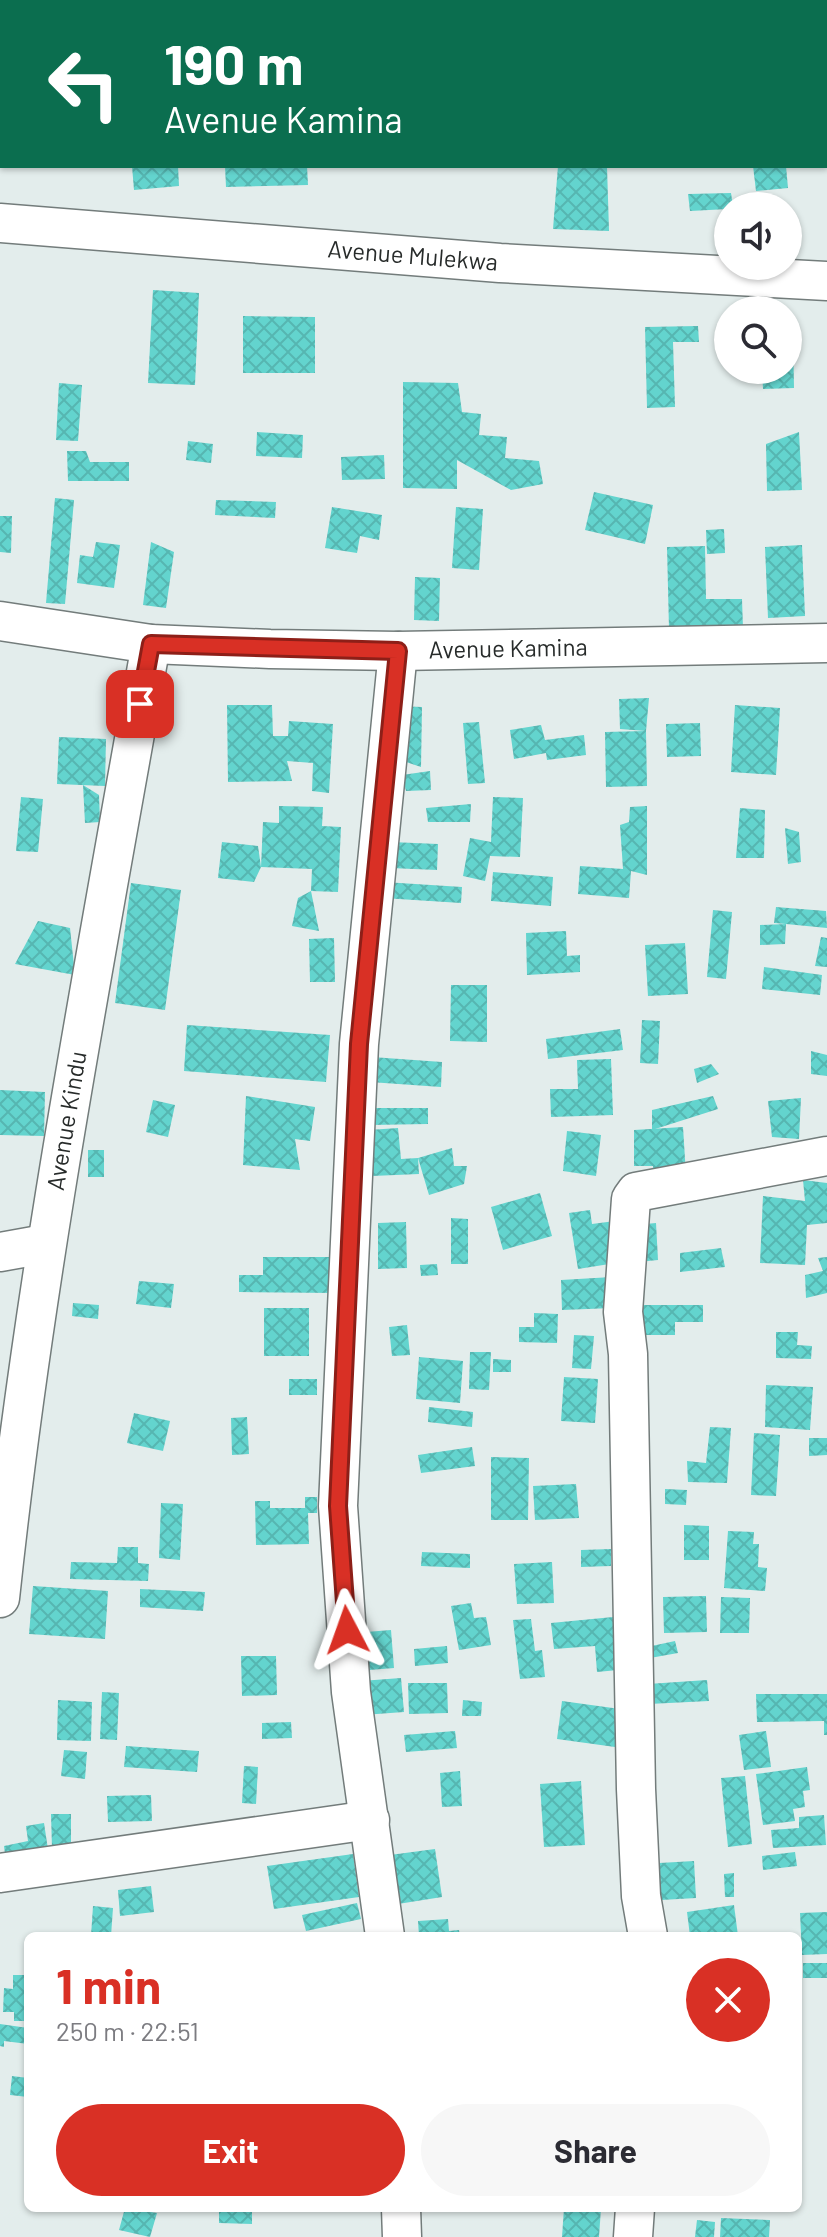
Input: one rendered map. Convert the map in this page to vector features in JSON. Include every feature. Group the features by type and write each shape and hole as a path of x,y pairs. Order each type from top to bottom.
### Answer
{"street":[{"name":"Avenue Mulekwa","path":"0,223 500,263 827,281"},
{"name":"Avenue Kamina","path":"0,621 151,644 398,651 827,643"},
{"name":"Avenue Kindu","path":"0,1598 17,1434 45,1244 151,644"},
{"path":"384,1932 351,1692 338,1506 359,1044 398,651"},
{"path":"647,1932 641,1896 636,1789 628,1354 623,1312 631,1199 636,1192 827,1156"},
{"path":"0,1252 45,1244"},
{"path":"0,1873 370,1820"},
{"path":"401,2212 402,2237"},
{"path":"633,2237 635,2212"}],"building":[{"path":"132,168 178,168 179,186 134,190"},
{"path":"225,168 307,168 308,185 226,187"},
{"path":"558,168 607,168 609,231 553,229"},
{"path":"753,168 786,168 788,188 756,191"},
{"path":"714,193 714,210 690,211 688,194"},
{"path":"153,290 199,293 195,385 148,383"},
{"path":"243,316 315,317 315,373 243,373"},
{"path":"698,326 699,342 673,342 675,407 647,408 645,327"},
{"path":"403,382 458,383 462,412 481,414 479,435 507,437 505,458 539,461 543,484 511,490 457,460 457,489 403,488"},
{"path":"59,383 82,385 78,441 56,440"},
{"path":"763,384 794,384 794,388 763,389"},
{"path":"257,432 303,435 302,458 256,456"},
{"path":"799,432 802,490 767,491 766,444"},
{"path":"188,441 213,444 211,463 186,460"},
{"path":"67,451 86,451 90,462 129,462 129,481 68,481"},
{"path":"384,455 385,479 342,480 341,457"},
{"path":"594,492 653,505 645,544 585,530"},
{"path":"55,498 74,500 65,604 46,603"},
{"path":"216,500 276,502 275,518 215,515"},
{"path":"332,507 382,515 379,540 360,536 357,553 325,548"},
{"path":"456,507 483,509 479,570 452,568"},
{"path":"0,516 12,516 11,553 0,552"},
{"path":"724,529 725,553 707,554 706,530"},
{"path":"96,542 120,545 114,588 77,583 80,555 93,557"},
{"path":"151,542 174,552 166,608 143,605"},
{"path":"802,545 805,616 768,618 765,547"},
{"path":"705,546 706,599 742,599 743,628 669,629 667,547"},
{"path":"415,577 440,578 439,621 414,620"},
{"path":"649,698 646,731 620,729 619,699"},
{"path":"227,705 272,705 273,736 288,736 289,721 333,724 329,793 312,791 313,763 287,761 292,781 228,782"},
{"path":"735,705 780,708 776,775 731,772"},
{"path":"398,706 422,707 421,767 397,759"},
{"path":"479,722 485,783 468,784 463,723"},
{"path":"700,723 701,756 667,757 666,724"},
{"path":"541,725 545,740 584,735 586,755 547,760 546,753 514,759 510,730"},
{"path":"646,731 647,786 606,787 605,732"},
{"path":"59,737 106,739 105,786 57,784"},
{"path":"430,771 431,790 406,791 402,775"},
{"path":"83,785 99,795 100,822 85,823"},
{"path":"21,797 43,799 38,852 16,851"},
{"path":"493,797 523,798 520,857 490,856 485,881 463,876 470,838 491,842"},
{"path":"471,804 470,822 428,822 426,808"},
{"path":"279,806 323,807 322,826 341,827 338,892 311,891 312,869 261,867 263,822 279,823"},
{"path":"647,806 647,875 631,871 629,898 578,894 580,866 623,869 620,825 629,822 630,807"},
{"path":"740,808 765,810 764,858 736,858"},
{"path":"785,828 799,832 801,862 788,864"},
{"path":"222,842 258,846 261,867 254,882 218,878"},
{"path":"391,842 438,844 437,870 390,868"},
{"path":"493,872 553,877 551,906 491,901"},
{"path":"384,882 462,887 461,903 383,898"},
{"path":"131,883 181,890 165,1010 115,1003"},
{"path":"311,891 319,931 292,926 298,898"},
{"path":"776,907 826,911 827,928 774,923"},
{"path":"713,910 732,912 726,979 707,977"},
{"path":"38,921 70,928 75,975 15,964"},
{"path":"786,924 785,944 760,945 760,925"},
{"path":"566,931 567,956 580,955 580,972 527,975 526,933"},
{"path":"821,937 827,938 827,967 815,966"},
{"path":"334,938 335,982 310,982 309,939"},
{"path":"685,943 688,994 648,996 645,945"},
{"path":"764,967 822,975 820,995 762,989"},
{"path":"451,985 487,985 487,1042 450,1041"},
{"path":"642,1020 660,1021 658,1064 640,1063"},
{"path":"187,1025 330,1035 326,1082 184,1071"},
{"path":"620,1029 623,1050 548,1059 546,1039"},
{"path":"811,1051 827,1055 827,1076 811,1074"},
{"path":"372,1057 442,1062 441,1087 370,1082"},
{"path":"611,1059 613,1115 551,1117 550,1089 578,1089 577,1060"},
{"path":"711,1064 719,1074 697,1083 694,1069"},
{"path":"0,1090 45,1092 44,1136 0,1135"},
{"path":"246,1096 315,1107 310,1141 295,1139 300,1170 243,1165"},
{"path":"713,1096 718,1109 652,1130 652,1110"},
{"path":"801,1098 799,1139 772,1137 768,1101"},
{"path":"153,1100 175,1105 168,1137 146,1132"},
{"path":"371,1108 428,1108 428,1124 371,1125"},
{"path":"683,1127 686,1175 653,1174 653,1166 634,1166 634,1130"},
{"path":"398,1128 401,1159 418,1158 419,1174 372,1176 369,1130"},
{"path":"567,1131 601,1135 596,1176 563,1171"},
{"path":"452,1148 454,1166 467,1166 464,1184 429,1195 418,1158"},
{"path":"88,1150 104,1150 104,1177 88,1177"},
{"path":"803,1180 827,1183 827,1223 807,1225 805,1265 760,1263 763,1196 805,1201"},
{"path":"540,1193 552,1236 503,1250 491,1207"},
{"path":"590,1210 592,1224 615,1221 622,1262 578,1269 569,1213"},
{"path":"451,1218 468,1219 468,1264 451,1264"},
{"path":"406,1222 407,1268 378,1269 378,1223"},
{"path":"656,1223 658,1260 638,1262 635,1225"},
{"path":"721,1248 725,1267 680,1272 680,1253"},
{"path":"263,1257 335,1257 335,1293 239,1292 239,1275 263,1275"},
{"path":"827,1257 827,1293 806,1298 805,1275 823,1271 818,1258"},
{"path":"437,1264 438,1275 421,1276 420,1265"},
{"path":"612,1277 613,1308 562,1310 561,1280"},
{"path":"139,1281 174,1284 171,1308 136,1304"},
{"path":"73,1303 99,1305 98,1319 72,1316"},
{"path":"631,1305 703,1305 703,1322 675,1322 675,1335 631,1335"},
{"path":"264,1308 309,1308 309,1356 264,1356"},
{"path":"534,1313 558,1314 557,1343 519,1342 519,1327 534,1327"},
{"path":"407,1325 410,1355 392,1356 389,1327"},
{"path":"776,1332 798,1332 797,1345 812,1346 811,1359 776,1358"},
{"path":"574,1335 594,1336 591,1369 572,1368"},
{"path":"470,1352 491,1352 489,1390 469,1389"},
{"path":"419,1357 463,1361 460,1403 416,1399"},
{"path":"493,1359 511,1360 511,1372 493,1372"},
{"path":"564,1377 598,1379 595,1423 561,1421"},
{"path":"289,1379 317,1379 317,1395 289,1395"},
{"path":"766,1385 813,1387 810,1430 765,1427"},
{"path":"429,1407 473,1412 472,1427 428,1422"},
{"path":"134,1413 170,1421 163,1451 127,1443"},
{"path":"247,1417 249,1454 232,1455 231,1418"},
{"path":"710,1427 731,1428 727,1483 688,1482 687,1461 706,1463"},
{"path":"754,1433 780,1435 776,1496 751,1495"},
{"path":"809,1438 827,1438 827,1455 809,1456"},
{"path":"472,1447 475,1466 421,1473 418,1455"},
{"path":"491,1457 529,1458 528,1520 491,1520"},
{"path":"576,1484 579,1518 535,1520 533,1486"},
{"path":"665,1489 687,1490 686,1505 665,1504"},
{"path":"305,1497 317,1497 317,1513 308,1513 309,1544 256,1545 255,1501 270,1501 270,1508 305,1508"},
{"path":"161,1503 183,1504 180,1560 159,1558"},
{"path":"684,1525 709,1526 709,1560 684,1560"},
{"path":"728,1531 754,1532 753,1544 759,1544 758,1567 767,1568 765,1591 724,1588"},
{"path":"118,1547 138,1547 138,1563 149,1564 148,1581 70,1579 71,1562 117,1563"},
{"path":"611,1549 611,1566 581,1567 581,1550"},
{"path":"422,1552 470,1554 470,1568 421,1566"},
{"path":"552,1562 554,1603 517,1604 514,1564"},
{"path":"33,1586 108,1591 105,1639 29,1634"},
{"path":"140,1589 205,1592 203,1611 140,1607"},
{"path":"706,1596 707,1632 664,1633 663,1597"},
{"path":"721,1597 750,1598 749,1633 720,1633"},
{"path":"471,1603 474,1618 486,1617 491,1645 459,1650 451,1606"},
{"path":"613,1617 618,1670 597,1672 595,1646 554,1649 551,1623"},
{"path":"531,1619 535,1651 542,1650 545,1677 520,1679 513,1620"},
{"path":"391,1630 394,1668 357,1671 354,1633"},
{"path":"675,1641 678,1653 650,1658 647,1647"},
{"path":"447,1646 448,1663 415,1666 414,1649"},
{"path":"241,1656 276,1656 277,1695 242,1696"},
{"path":"401,1678 404,1712 363,1715 361,1681"},
{"path":"707,1680 709,1701 649,1704 648,1684"},
{"path":"408,1683 447,1683 448,1713 409,1714"},
{"path":"102,1692 119,1693 117,1740 100,1739"},
{"path":"756,1694 827,1694 827,1735 824,1735 824,1721 757,1722"},
{"path":"58,1700 92,1702 91,1741 57,1740"},
{"path":"463,1700 482,1702 481,1716 462,1716"},
{"path":"562,1701 620,1709 615,1747 557,1739"},
{"path":"291,1722 292,1738 262,1739 262,1723"},
{"path":"455,1731 457,1748 406,1752 404,1735"},
{"path":"766,1731 771,1767 744,1770 739,1735"},
{"path":"126,1746 199,1751 197,1772 124,1767"},
{"path":"64,1750 87,1752 85,1779 61,1776"},
{"path":"244,1766 258,1767 256,1804 242,1803"},
{"path":"807,1767 810,1790 803,1791 805,1807 793,1809 795,1821 763,1825 756,1774"},
{"path":"460,1771 462,1806 442,1807 440,1773"},
{"path":"745,1776 752,1844 728,1847 721,1778"},
{"path":"581,1781 585,1845 544,1847 540,1784"},
{"path":"151,1795 152,1821 108,1822 107,1796"},
{"path":"51,1814 71,1814 71,1847 52,1848"},
{"path":"824,1815 826,1845 773,1848 771,1830 799,1828 799,1817"},
{"path":"44,1823 49,1856 6,1862 4,1846 28,1841 26,1826"},
{"path":"435,1849 442,1897 398,1904 390,1855"},
{"path":"795,1852 797,1866 763,1870 762,1856"},
{"path":"353,1854 359,1897 274,1909 267,1866"},
{"path":"694,1861 696,1898 644,1901 642,1864"},
{"path":"734,1873 734,1897 725,1897 724,1874"},
{"path":"151,1886 154,1912 120,1916 118,1890"},
{"path":"357,1903 361,1919 306,1931 302,1915"},
{"path":"734,1905 737,1932 690,1932 687,1912"},
{"path":"93,1906 113,1908 111,1932 91,1932"},
{"path":"827,1912 827,1954 802,1955 800,1913"},
{"path":"448,1919 449,1931 459,1932 419,1932 418,1921"},
{"path":"803,1963 827,1963 827,1978 803,1978"},
{"path":"13,1975 24,1975 24,2021 14,2021 14,2012 3,2012 4,1988 13,1989"},
{"path":"0,2024 24,2027 24,2044 4,2041 4,2047 0,2046"},
{"path":"12,2076 24,2078 24,2097 10,2095"},
{"path":"124,2212 157,2213 150,2237 119,2230"},
{"path":"219,2212 252,2212 252,2224 219,2223"},
{"path":"564,2212 601,2212 599,2237 562,2237"},
{"path":"721,2218 770,2220 769,2237 720,2237"},
{"path":"697,2220 715,2222 714,2237 695,2237"}],"route":[{"path":"140,704 151,644 398,651 359,1044 338,1506 347,1630"}]}
